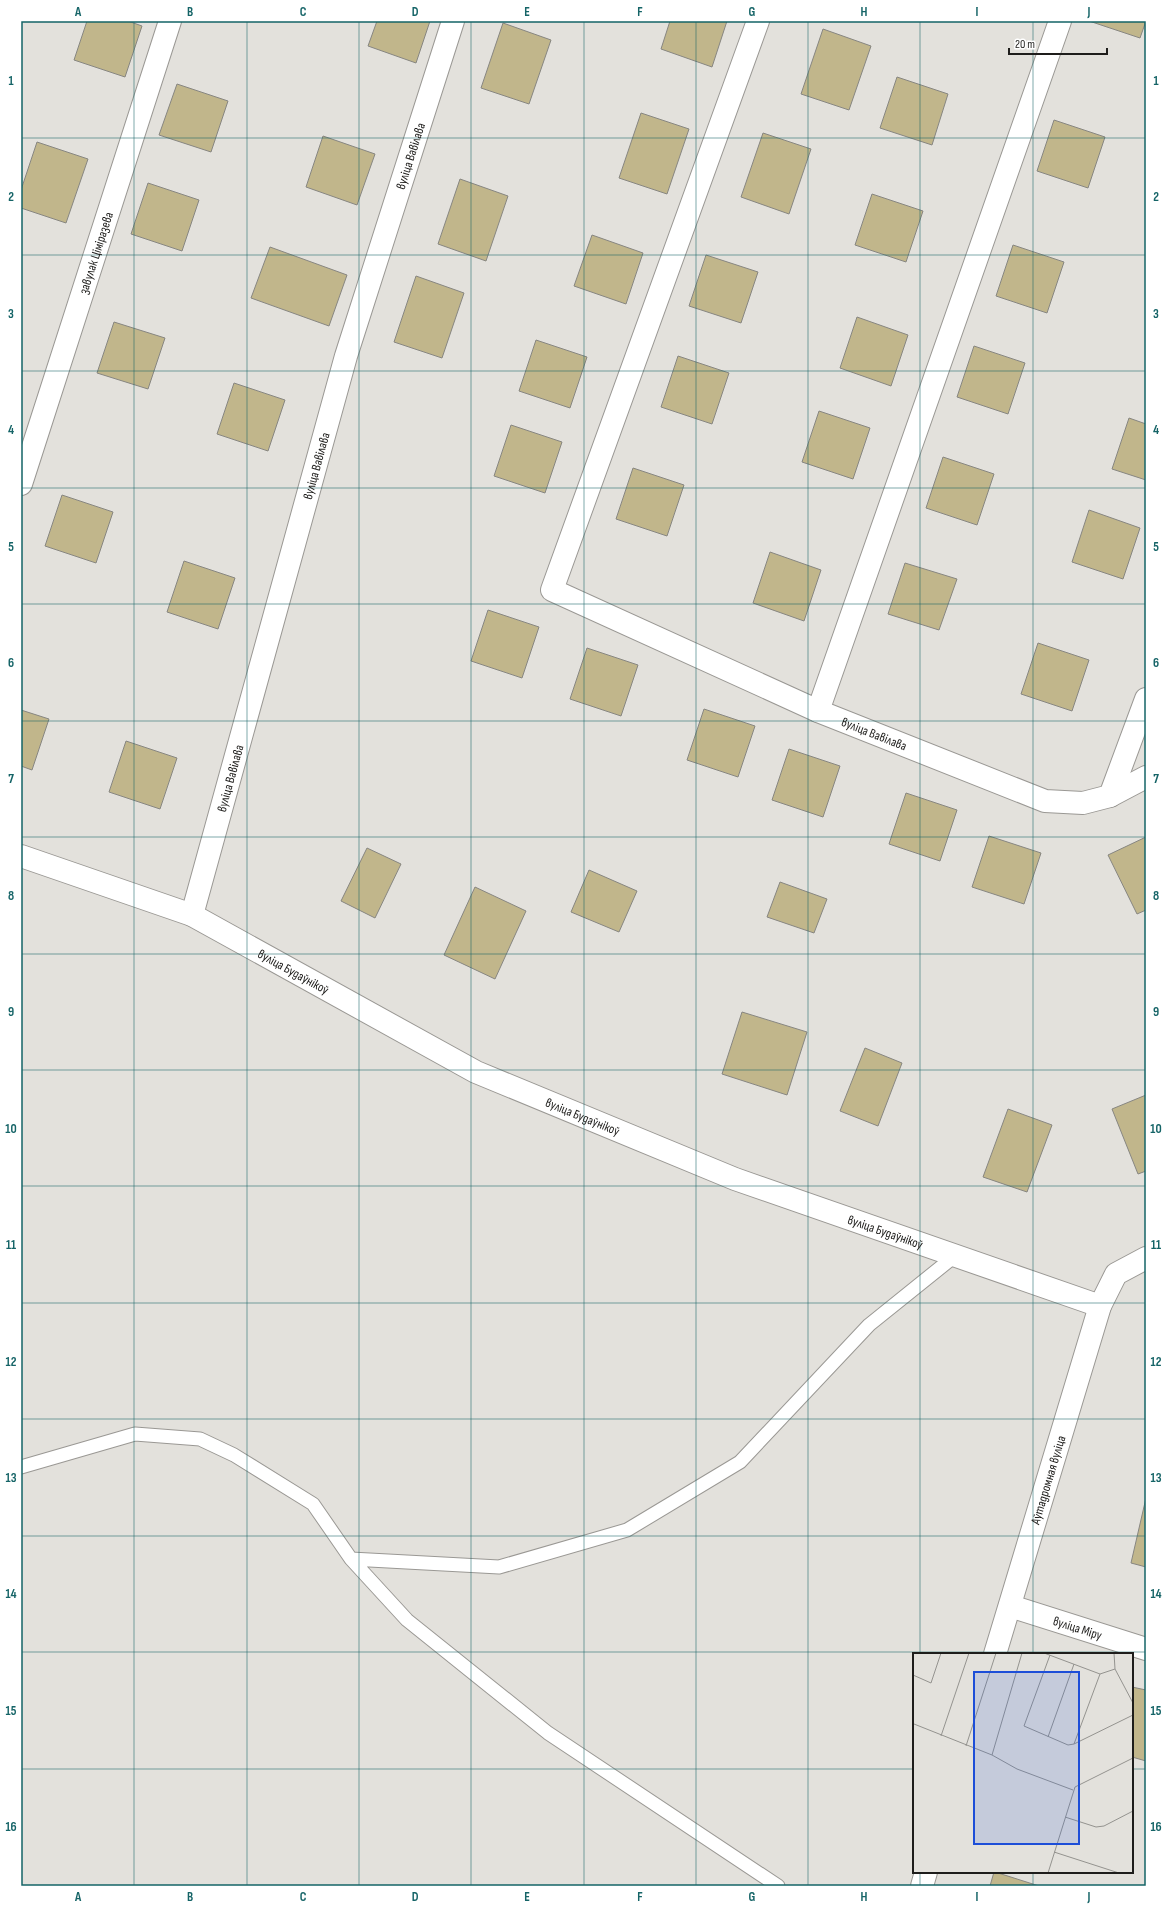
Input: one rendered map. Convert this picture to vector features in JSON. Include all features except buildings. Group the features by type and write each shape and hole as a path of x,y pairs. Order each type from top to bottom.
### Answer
{"street":[{"name":"завулак Ціміразева","path":"21,484 170,21"},
{"name":"вуліца Вавілава","path":"192,915 346,356 454,21"},
{"name":"вуліца Вавілава","path":"758,21 552,590 818,711 1045,801 1083,803 1110,796 1146,777"},
{"path":"818,711 1060,21"},
{"path":"1110,796 1146,699"},
{"name":"вуліца Будаўнікоў","path":"21,856 192,915 476,1072 735,1179 1100,1306"},
{"path":"1100,1306 1116,1274 1146,1258"},
{"name":"Аўтадромная вуліца","path":"995,1653 1100,1306"},
{"name":"вуліца Міру","path":"1010,1606 1146,1649"},
{"path":"922,1886 926,1873"}],"lane":[{"path":"351,1559 499,1566 627,1530 740,1462 869,1325 956,1255"},
{"path":"21,1467 135,1434 200,1440 234,1455 313,1504 351,1559 407,1620 548,1733 778,1886"}]}
